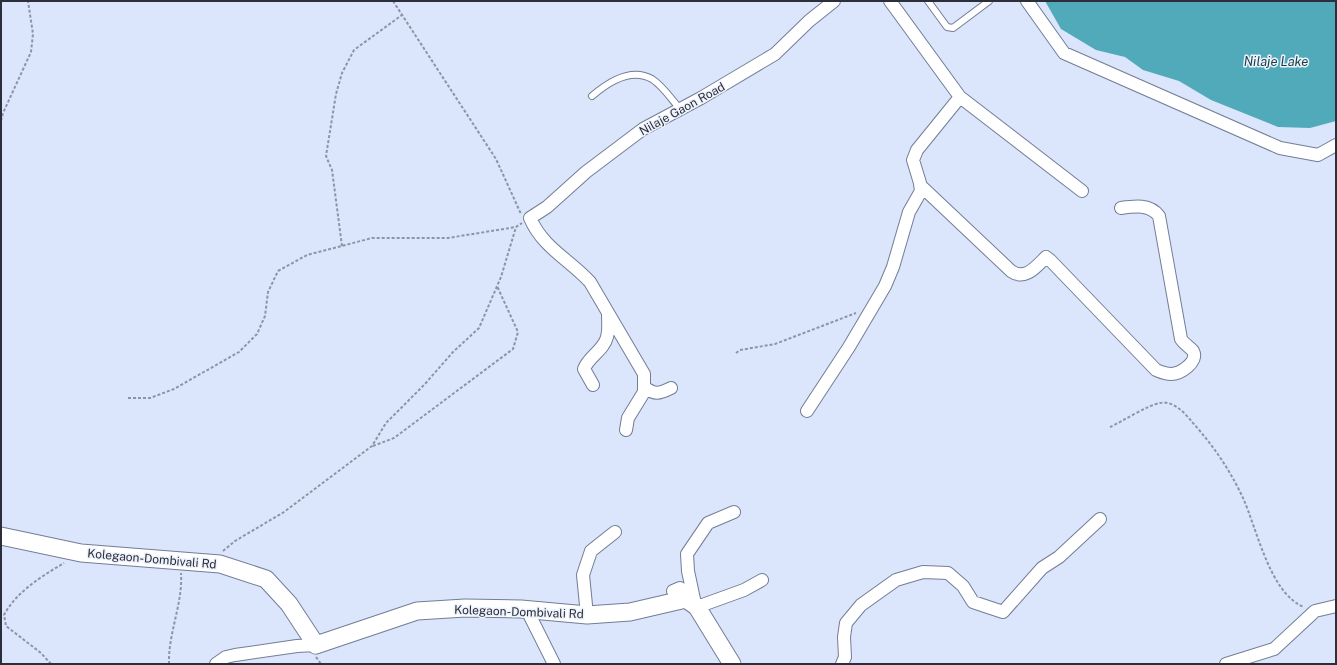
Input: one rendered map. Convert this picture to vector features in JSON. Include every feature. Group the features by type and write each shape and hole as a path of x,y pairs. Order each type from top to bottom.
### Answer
{"street":[{"name":"Nilaje Gaon Road","path":"527,219 547,207 586,172 643,129 775,54 809,21 834,1"},
{"path":"890,1 960,97 1082,191"},
{"path":"1027,1 1064,53 1280,148 1318,155 1336,145"},
{"path":"807,411 849,347 885,286 893,267 909,212 920,191 920,184 913,160 917,150 960,97"},
{"path":"920,184 1011,271 1017,275 1025,275 1046,257 1156,370 1163,373 1180,372 1192,362 1194,356 1193,351 1182,339 1159,216 1155,211 1148,207 1121,208"},
{"path":"527,219 549,247 590,282 644,374 644,392 628,418 626,430"},
{"path":"593,385 584,369 586,363 599,350 607,337 608,313"},
{"path":"644,386 653,393 659,394 671,388"},
{"path":"732,664 688,600 688,554 708,523 734,512"},
{"path":"842,664 845,657 844,637 846,623 861,605 896,580 923,572 948,573 963,586 973,602 1003,612 1042,568 1064,553 1100,519"},
{"path":"587,615 583,575 591,551 615,532"},
{"name":"Kolegaon-Dombivali Rd","path":"1,536 80,553 220,564 266,579 289,604 316,645 417,611 465,608 527,610 587,615 630,612 688,600"},
{"path":"688,600 744,590 762,580"},
{"path":"1226,664 1274,649 1315,610 1336,606"},
{"path":"527,610 554,664"},
{"path":"216,664 297,646 316,645"}],"lane":[{"path":"929,1 947,27 953,28 989,1"},
{"path":"592,96 608,83 622,77 645,76 652,80 680,109"}],"path":[{"path":"1,122 3,113 31,52 32,34 28,1"},
{"path":"393,1 496,159 527,219"},
{"path":"342,246 332,170 326,156 336,94 342,73 354,50 402,15"},
{"path":"128,398 150,398 174,389 239,352 257,334 265,316 268,292 278,271 307,255 372,238 448,238 516,227 507,260 479,328 453,352 425,384 386,423 372,446"},
{"path":"208,563 235,541 290,507 372,446 394,438 513,349 518,332 497,286"},
{"path":"736,353 740,350 775,344 872,306"},
{"path":"1110,427 1160,403 1173,405 1184,412 1221,456 1243,498 1280,587 1299,605 1315,610"},
{"path":"51,664 41,653 6,626 4,615 9,604 44,574 80,553"},
{"path":"169,664 168,650 182,589 181,572 171,560"}],"water":[{"name":"Nilaje Lake","path":"1045,1 1336,1 1336,121 1310,128 1278,127 1211,100 1179,81 1143,70 1125,57 1096,50 1061,29"}]}
